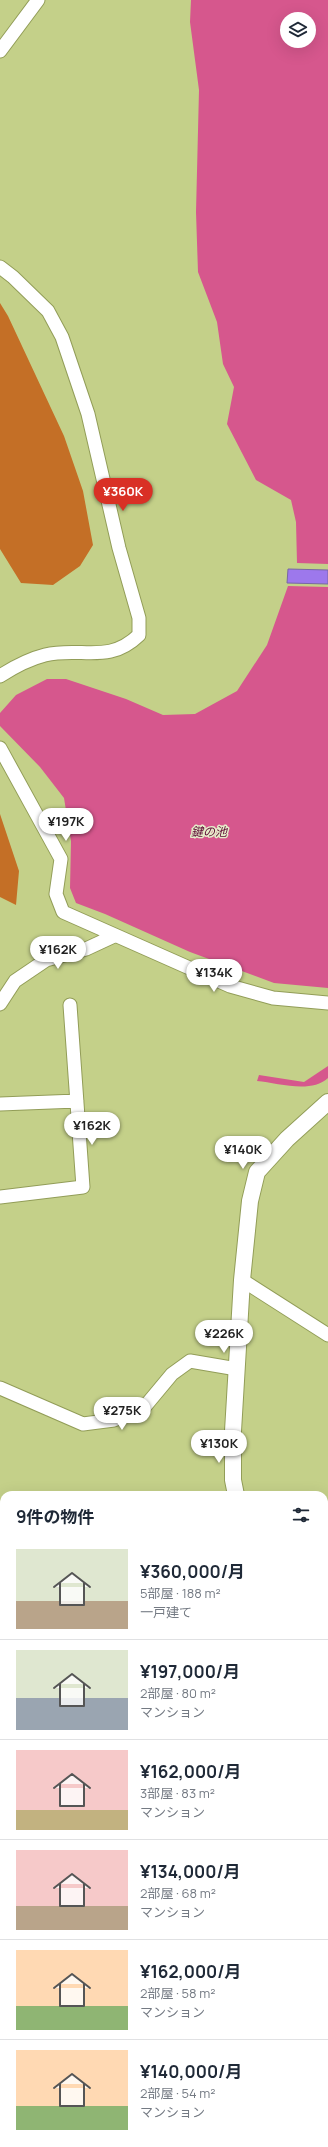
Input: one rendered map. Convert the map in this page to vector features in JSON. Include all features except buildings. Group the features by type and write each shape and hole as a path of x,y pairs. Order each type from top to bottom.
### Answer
{"street":[{"path":"0,51 38,0"},
{"path":"0,267 13,277 48,311 62,337 88,414 119,548 139,618 139,635 128,645 113,652 46,654 17,665 0,676"},
{"path":"0,748 60,859 56,894 62,912 230,986 272,998 328,1003"},
{"path":"0,1004 15,981 46,960 86,950 114,936"},
{"path":"0,1197 83,1187 70,1005"},
{"path":"0,1104 77,1101"},
{"path":"235,1491 233,1480 233,1430 242,1280 250,1201 257,1172 287,1139 327,1106"},
{"path":"242,1280 328,1335"},
{"path":"0,1388 83,1424 114,1420 142,1410 172,1374 190,1361 237,1369"}],"shaded area":[{"path":"0,303 8,316 64,436 83,491 93,545 80,566 53,585 21,583 0,549"},
{"path":"0,814 19,871 16,905 0,897"}],"water":[{"path":"191,0 328,0 328,564 297,563 296,522 291,500 256,480 227,424 234,387 223,364 217,322 198,272 196,212 199,90 190,22"},
{"name":"鍵の池","path":"288,586 328,587 328,988 274,983 190,952 105,914 76,903 70,888 71,841 64,798 40,767 0,726 0,713 16,695 47,679 66,679 126,699 163,715 195,714 237,691 267,645"},
{"path":"328,1066 328,1078 313,1086 304,1087 257,1081 259,1075 304,1082"}]}
